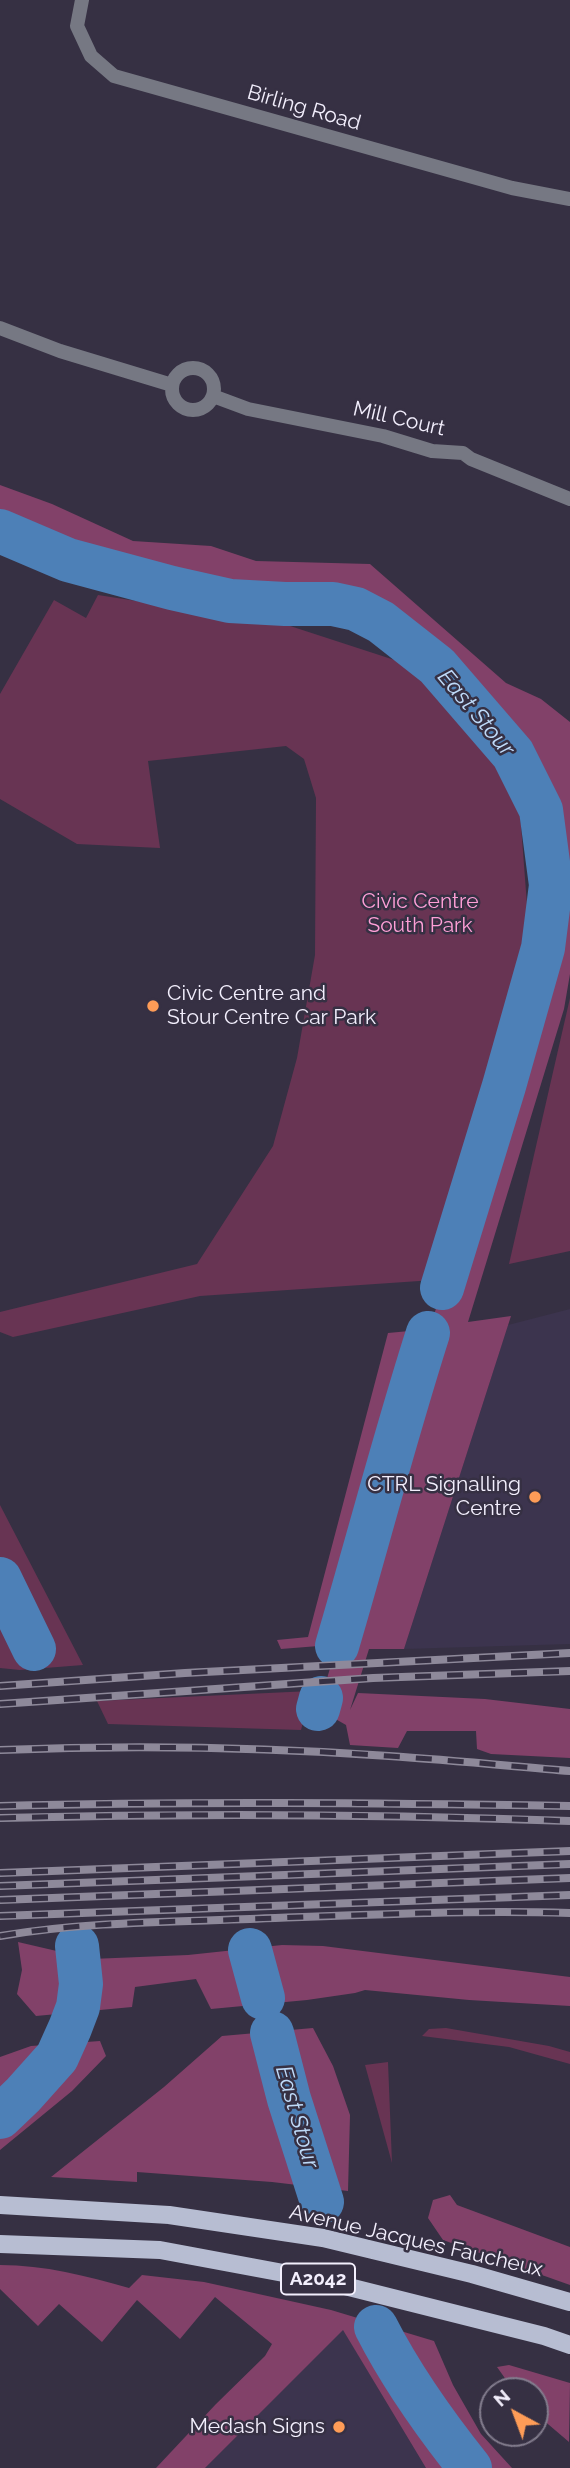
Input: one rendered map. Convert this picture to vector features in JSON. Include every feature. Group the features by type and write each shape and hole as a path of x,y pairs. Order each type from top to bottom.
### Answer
{"main road":[{"name":"Avenue Jacques Faucheux","path":"0,2205 169,2215 323,2238 472,2274 570,2302"},
{"name":"A2042","path":"0,2244 160,2250 321,2280 570,2345"},
{"path":"509,2328 570,2358"}],"street":[{"name":"Birling Road","path":"82,0 77,26 91,56 114,76 512,188 570,199"},
{"path":"0,328 60,351 172,385"},
{"path":"198,368 213,382 213,396 204,407 190,410 178,403 172,392 172,385 178,373 198,368"},
{"name":"Mill Court","path":"213,396 248,409 383,436 432,451 463,453 471,459 570,499"}],"shaded area":[{"path":"0,485 52,504 133,541 211,546 256,561 370,564 506,683 541,699 570,722 570,974 564,1009 468,1322 511,1316 404,1649 369,1649 350,1710 358,1693 485,1699 570,1709 570,1758 491,1754 477,1749 476,1731 407,1731 398,1748 350,1745 346,1725 318,1709 442,1288 551,886 533,791 437,666 333,604 230,601 117,573 0,529"},
{"path":"570,1309 570,1644 404,1649 508,1325"},
{"path":"420,1330 331,1645 281,1649 277,1640 308,1637 388,1333"},
{"path":"18,1942 91,1959 188,1955 282,1945 323,1946 570,1977 570,2006 365,1990 307,2000 211,2009 196,1979 135,1987 132,2007 36,2016 17,1994 22,1970"},
{"path":"313,2028 333,2066 350,2115 348,2191 272,2182 137,2172 137,2182 51,2177 164,2087 222,2036"},
{"path":"100,2041 106,2056 72,2091 0,2150 0,2057 31,2046"},
{"path":"450,2195 457,2205 570,2247 570,2285 443,2240 428,2218 433,2200"},
{"path":"0,2265 49,2269 129,2288 142,2275 204,2282 331,2310 434,2341 453,2385 479,2430 479,2447 493,2447 512,2468 426,2468 343,2330 205,2468 156,2468 265,2356 272,2344 215,2297 180,2339 137,2300 102,2342 59,2304 38,2326 0,2289"},
{"path":"343,2329 426,2468 205,2468"},
{"path":"509,2365 570,2383 569,2442 549,2425 549,2377 504,2377 497,2367"}],"green space":[{"name":"Civic Centre South Park","path":"98,595 284,624 416,667 470,715 518,786 528,918 494,1066 434,1280 200,1296 13,1337 0,1332 0,1312 197,1264 273,1146 297,1058 315,955 316,798 304,759 286,746 148,761 160,848 77,844 0,799 0,694 54,600 86,618"},
{"path":"570,998 570,1251 509,1264"},
{"path":"0,1505 83,1665 20,1670 0,1668"},
{"path":"311,1691 301,1730 108,1724 97,1701"},
{"path":"446,2028 570,2052 570,2064 509,2047 422,2036 429,2029"},
{"path":"388,2062 392,2163 365,2065"}],"waterway":[{"name":"East Stour","path":"0,531 68,560 230,601 333,604 356,609 381,622 437,666 513,754 541,810 551,885 543,948 442,1288"},
{"name":"East Stour","path":"337,1646 428,1333"},
{"path":"0,1579 34,1649"},
{"name":"East Stour","path":"318,1709 321,1698"},
{"path":"0,2117 57,2057 78,2007 81,1984 77,1946"},
{"name":"East Stour","path":"250,1950 263,1998"},
{"name":"East Stour","path":"272,2033 289,2099 322,2202"},
{"name":"East Stour","path":"376,2327 419,2400 470,2468"}],"railway":[{"path":"0,1686 185,1673 570,1653"},
{"path":"0,1704 373,1678 570,1671"},
{"path":"0,1750 146,1747 243,1749 412,1758 570,1771"},
{"path":"0,1806 142,1803 570,1806"},
{"path":"0,1818 285,1815 570,1821"},
{"path":"0,1873 570,1851"},
{"path":"0,1886 570,1864"},
{"path":"0,1900 570,1878"},
{"path":"0,1916 570,1895"},
{"path":"0,1936 93,1925 156,1922 410,1913 570,1913"}],"place":[{"name":"Civic Centre and Stour Centre Car Park","path":"153,1006"},
{"name":"CTRL Signalling Centre","path":"535,1497"},
{"name":"Medash Signs","path":"339,2427"}]}
